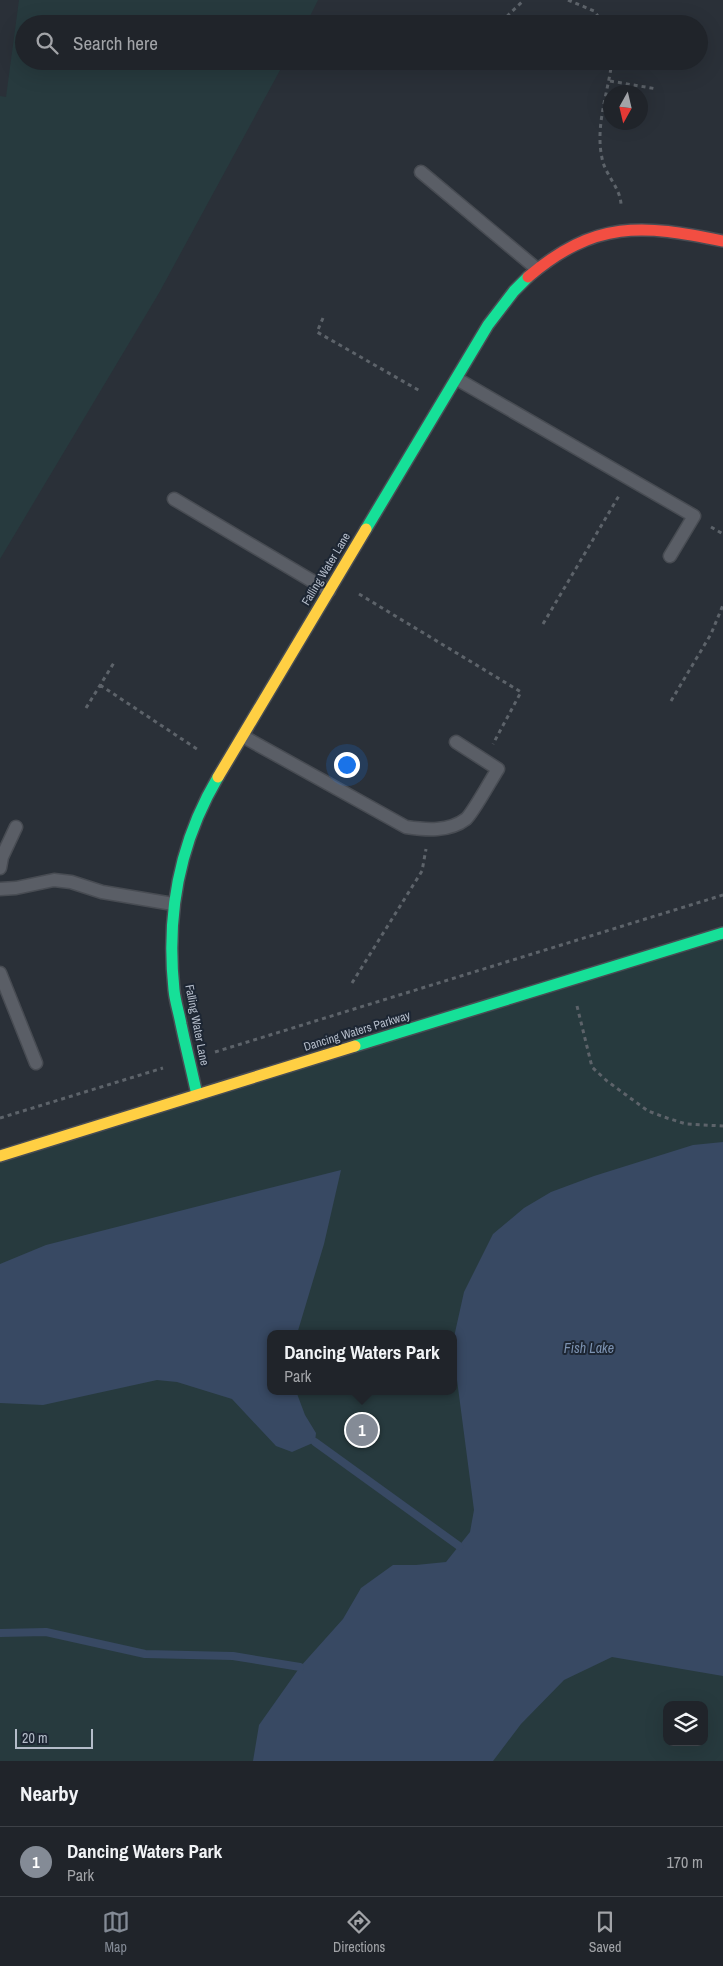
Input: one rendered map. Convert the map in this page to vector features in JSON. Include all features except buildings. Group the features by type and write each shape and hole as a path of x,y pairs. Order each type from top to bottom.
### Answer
{"street":[{"name":"Falling Water Lane","path":"197,1095 174,992 171,944 173,904 179,870 190,834 208,794 244,737 488,324 514,290 537,269 567,249 589,238 623,230 651,229 723,241"},
{"name":"Dancing Waters Parkway","path":"0,1156 723,933"}],"lane":[{"path":"421,172 537,269"},
{"path":"457,378 694,516 670,556"},
{"path":"174,499 329,591"},
{"path":"244,737 406,827 430,830 450,826 467,818 498,769 456,742"},
{"path":"0,868 2,857 16,827"},
{"path":"0,889 16,888 54,880 71,882 102,892 173,904"},
{"path":"0,973 36,1063"}],"path":[{"path":"508,15 524,0"},
{"path":"568,0 596,15"},
{"path":"611,70 600,130 600,146 606,172 619,193 623,230"},
{"path":"610,81 657,89"},
{"path":"323,318 317,332 442,403"},
{"path":"543,624 630,478"},
{"path":"336,579 521,692 484,760"},
{"path":"671,701 711,634 723,605"},
{"path":"86,708 115,661"},
{"path":"100,685 200,751"},
{"path":"352,983 422,871 430,830"},
{"path":"0,1118 723,896"},
{"path":"557,946 569,980 592,1067 607,1081 648,1111 686,1124 723,1126"}],"green space":[{"path":"19,0 318,0 310,15 17,15"},
{"path":"15,30 15,70 280,70 159,293 0,559 0,96 6,97"},
{"path":"723,933 723,1761 0,1761 0,1156"}],"water":[{"name":"Fish Lake","path":"723,1142 723,1676 612,1657 564,1680 521,1724 493,1761 253,1761 259,1725 300,1667 343,1619 361,1588 393,1565 446,1562 470,1532 474,1510 457,1380 456,1330 464,1292 493,1234 524,1208 551,1192 594,1176 693,1145"},
{"path":"341,1170 324,1244 298,1330 267,1330 267,1395 298,1395 305,1415 316,1433 315,1442 292,1452 276,1446 232,1399 177,1382 157,1380 43,1405 0,1403 0,1264 46,1245"}],"waterway":[{"path":"315,1442 459,1546"},
{"path":"0,1633 46,1632 145,1654 233,1656 300,1667"}],"traffic: fast":[{"path":"366,529 488,325 514,291 528,277"},
{"path":"197,1095 175,994 172,934 178,880 185,853 194,827 218,777"},
{"path":"355,1046 723,933"}],"traffic: slow":[{"path":"218,777 366,529"},
{"path":"0,1156 355,1046"}],"traffic: jam":[{"path":"528,277 552,258 575,245 598,236 620,231 668,231 723,241"}],"place":[{"name":"Dancing Waters Park","path":"362,1430"}]}
